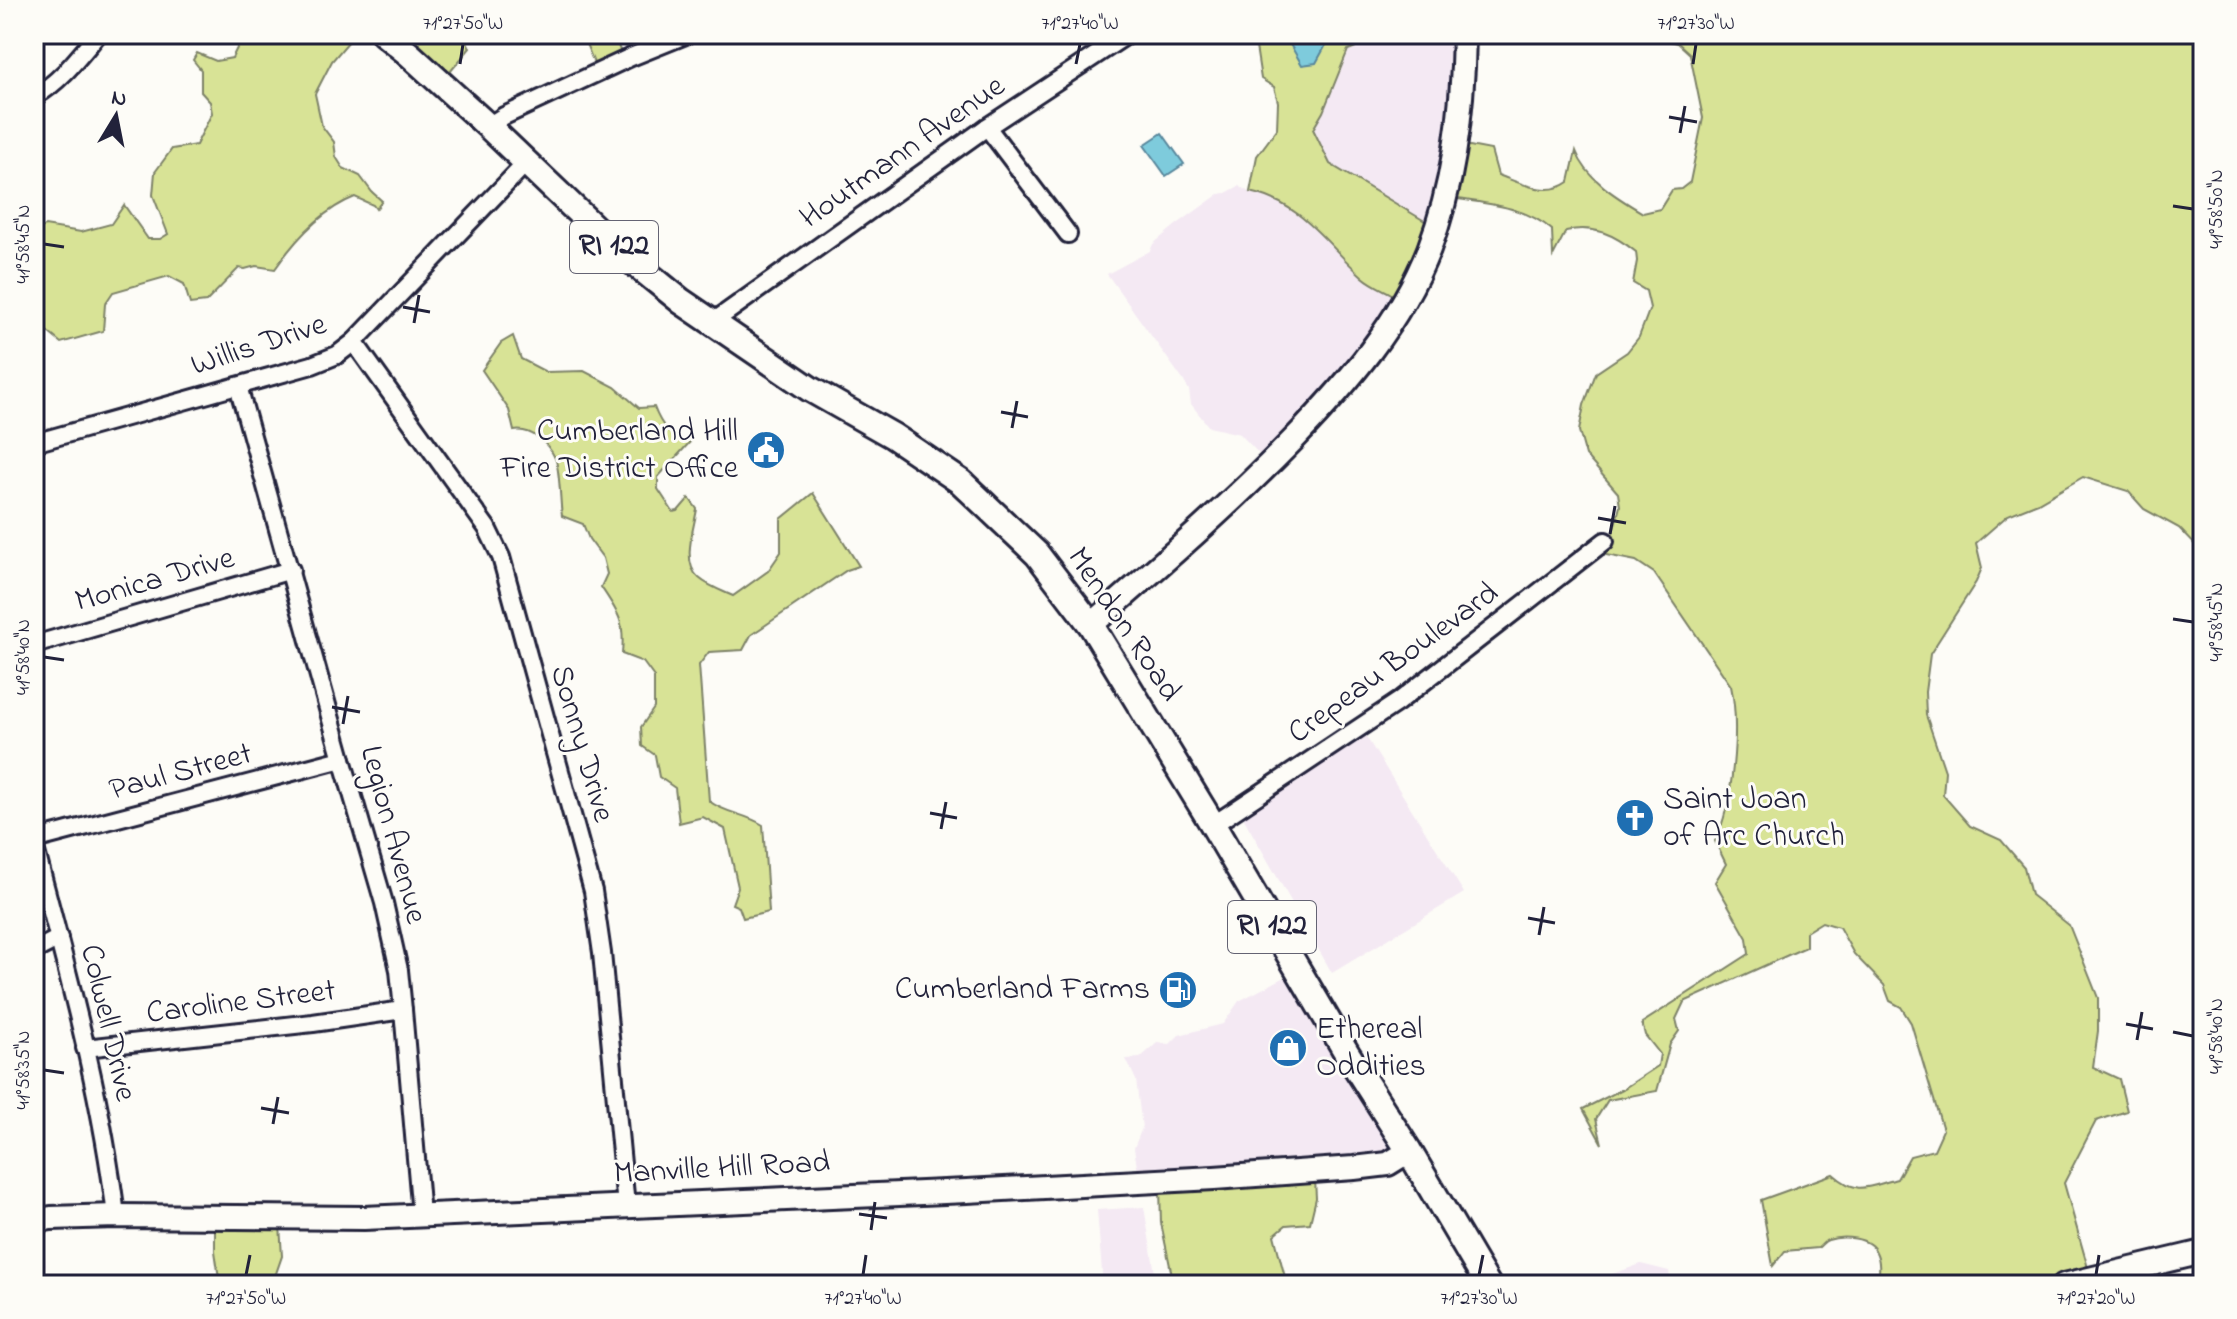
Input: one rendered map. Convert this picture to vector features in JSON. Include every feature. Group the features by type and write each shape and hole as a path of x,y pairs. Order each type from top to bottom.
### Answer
{"main road":[{"name":"Mendon Road","path":"384,34 488,126 618,250 681,301 810,389 893,436 961,482 1037,554 1091,625 1488,1285"},
{"path":"1091,625 1257,478 1327,405 1386,329 1426,256 1442,207 1453,165 1463,75 1464,34"},
{"name":"Manville Hill Road","path":"34,1221 116,1216 307,1219 949,1192 1302,1172 1388,1164 1409,1151"},
{"path":"2064,1285 2203,1252"}],"street":[{"path":"34,97 66,74 98,34"},
{"path":"631,57 653,34"},
{"path":"488,126 631,57 688,34"},
{"name":"Houtmann Avenue","path":"713,322 987,127 1128,34"},
{"path":"987,127 1068,234"},
{"name":"Willis Drive","path":"34,443 312,365 337,355 354,342 526,163"},
{"name":"Sonny Drive","path":"354,342 487,528 501,557 593,891 602,953 626,1206"},
{"name":"Legion Avenue","path":"238,386 384,903 399,970 421,1215"},
{"name":"Crepeau Boulevard","path":"1213,825 1398,702 1605,541"},
{"name":"Monica Drive","path":"34,645 291,570"},
{"name":"Paul Street","path":"34,842 342,759"},
{"name":"Colwell Drive","path":"34,842 85,1048 109,1162 116,1216"},
{"path":"34,951 59,938"},
{"name":"Caroline Street","path":"85,1048 403,1010"}],"shaded area":[{"path":"1370,34 1464,34 1433,226 1330,164 1313,129 1348,50 1367,43"},
{"path":"1239,186 1249,192 1271,196 1308,221 1365,279 1401,298 1267,462 1240,434 1209,427 1191,404 1189,390 1183,380 1107,274 1150,251 1153,244 1176,225 1219,194"},
{"path":"1365,735 1464,893 1332,973 1240,812"},
{"path":"1295,972 1408,1160 1140,1186 1134,1148 1142,1128 1136,1080 1126,1059 1140,1058 1157,1043 1170,1044 1179,1035 1223,1024 1239,1001"},
{"path":"1144,1207 1157,1285 1103,1285 1097,1210"},
{"path":"34,1226 40,1227 46,1264 41,1285 34,1285"},
{"path":"1641,1264 1669,1271 1671,1285 1581,1285"}],"green space":[{"path":"244,34 355,34 332,61 315,94 322,126 334,142 336,157 343,168 360,176 382,201 376,209 355,197 343,203 310,227 275,269 256,266 239,268 206,302 190,304 184,284 169,276 113,292 105,304 103,331 61,343 34,322 34,233 45,226 81,232 111,224 124,205 148,239 160,239 168,234 153,195 155,172 172,149 196,145 212,113 210,102 201,92 201,70 193,60 197,53 216,61 232,58"},
{"path":"377,34 464,34 470,48 440,84"},
{"path":"582,34 613,34 626,64 598,73"},
{"path":"1254,34 1370,34 1367,43 1348,50 1313,129 1330,164 1433,226 1395,296 1363,277 1299,215 1268,197 1250,192 1257,156 1277,129 1278,102 1274,87 1261,79"},
{"path":"1642,34 2203,34 2203,553 2179,528 2144,509 2128,491 2083,477 2038,503 2008,515 1976,543 1982,568 1930,654 1925,692 1926,715 1945,771 1943,795 1970,826 2001,840 2024,867 2031,895 2069,925 2098,998 2093,1067 2119,1079 2127,1111 2096,1121 2064,1183 2092,1282 2082,1285 1878,1285 1879,1264 1873,1247 1862,1240 1848,1238 1828,1240 1818,1248 1785,1251 1773,1266 1761,1200 1833,1174 1849,1185 1863,1188 1897,1179 1910,1156 1934,1150 1943,1130 1911,1023 1901,1007 1890,1001 1884,985 1854,954 1839,927 1822,922 1806,932 1806,947 1684,1002 1676,1019 1679,1031 1670,1044 1657,1091 1608,1100 1596,1119 1602,1144 1583,1109 1623,1089 1658,1066 1660,1054 1645,1035 1642,1023 1749,954 1747,938 1715,882 1726,864 1715,841 1730,787 1735,743 1734,702 1731,686 1654,573 1636,561 1591,552 1613,533 1620,506 1618,493 1586,456 1579,431 1584,405 1596,373 1627,352 1639,337 1650,308 1646,291 1633,283 1636,252 1603,232 1576,229 1566,231 1553,256 1552,230 1529,215 1502,206 1445,197 1454,143 1491,150 1498,175 1543,189 1561,187 1569,182 1576,151 1587,170 1613,194 1643,213 1660,209 1672,190 1681,189 1690,182 1703,118 1690,54 1678,43"},
{"path":"513,336 521,359 546,372 584,371 615,387 639,408 654,407 667,430 690,442 658,477 658,489 673,512 678,511 689,498 697,509 690,555 694,572 703,581 733,596 768,571 781,552 781,519 813,493 859,566 847,570 751,635 743,650 709,652 699,665 709,801 763,825 769,912 743,918 739,907 732,904 738,887 725,829 703,817 679,823 675,788 659,777 655,755 642,746 641,727 654,708 654,677 643,662 622,654 623,633 619,618 601,587 607,574 603,558 589,539 583,524 562,516 558,469 552,452 533,434 514,431 509,410 482,370 501,343"},
{"path":"1315,1179 1316,1198 1310,1223 1286,1225 1274,1235 1287,1285 1174,1285 1161,1223 1160,1188"},
{"path":"215,1225 280,1225 282,1256 272,1285 220,1285"}],"water":[{"path":"1284,34 1332,34 1316,63 1302,65"},
{"path":"1162,133 1184,164 1166,176 1144,145"}],"place":[{"name":"Cumberland Hill Fire District Office","path":"766,450"},
{"name":"Saint Joan of Arc Church","path":"1635,818"},
{"name":"Cumberland Farms","path":"1178,990"},
{"name":"Ethereal Oddities","path":"1288,1048"}]}
